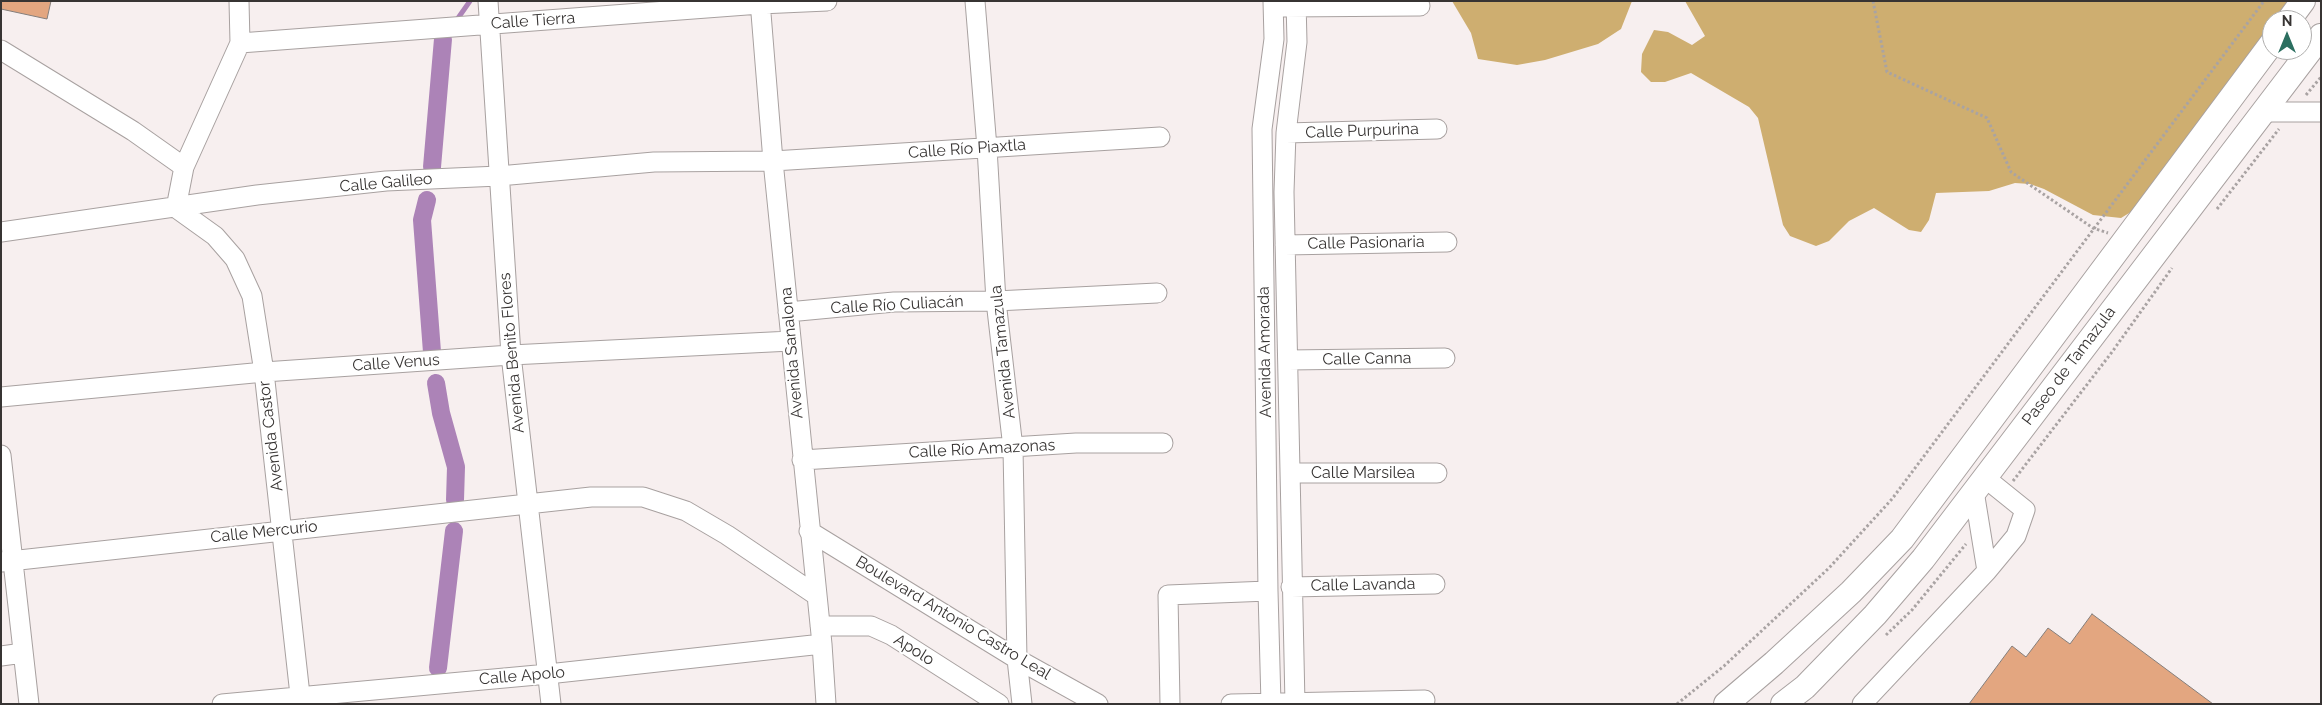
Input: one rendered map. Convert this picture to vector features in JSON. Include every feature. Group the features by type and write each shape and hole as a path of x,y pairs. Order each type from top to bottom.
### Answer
{"main road":[{"name":"Paseo de Tamazula","path":"1783,704 1805,687 1875,615 1923,559 2321,36"},
{"name":"Paseo de Tamazula","path":"1726,704 1851,592 1902,539 2262,56"}],"street":[{"path":"176,208 184,167 240,43 239,1"},
{"name":"Avenida Benito Flores","path":"488,1 511,355 526,504 551,704"},
{"name":"Calle Tierra","path":"240,43 760,2 827,1"},
{"name":"Avenida Tamazula","path":"975,1 987,148 996,301 1013,448 1017,659 1022,704"},
{"name":"Avenida Sanalona","path":"760,2 773,161 821,635 826,704"},
{"path":"1273,4 1420,6"},
{"name":"Avenida Amorada","path":"1271,703 1262,129 1274,39 1273,4"},
{"name":"Avenida Amorada","path":"1294,703 1285,244 1286,133 1297,42 1296,4"},
{"path":"1,50 133,131 184,167"},
{"path":"2263,112 2321,112"},
{"name":"Calle Purpurina","path":"1286,133 1437,128"},
{"name":"Calle Río Piaxtla","path":"773,161 1160,137"},
{"name":"Calle Galileo","path":"1,232 386,181 499,176 654,162 773,161"},
{"name":"Avenida Castor","path":"176,208 215,236 235,259 252,296 264,372 300,695"},
{"name":"Calle Pasionaria","path":"1285,244 1447,242"},
{"path":"1264,286 1286,285"},
{"name":"Calle Río Culiacán","path":"788,312 894,302 996,301 1156,293"},
{"name":"Calle Venus","path":"1,397 264,372 511,355 791,340"},
{"name":"Calle Canna","path":"1288,360 1445,358"},
{"name":"Calle Río Amazonas","path":"802,460 1076,443 1163,443"},
{"path":"1,455 8,561 29,704"},
{"name":"Calle Marsilea","path":"1290,473 1437,473"},
{"path":"1862,704 1987,571 2016,536 2025,510 1979,484"},
{"path":"1979,484 1987,571"},
{"name":"Calle Mercurio","path":"8,561 526,504 591,498 643,497 686,511 727,535 816,595"},
{"name":"Boulevard Antonio Castro Leal","path":"809,531 1017,659 1098,704"},
{"name":"Calle Lavanda","path":"1291,587 1435,584"},
{"path":"1170,704 1168,594 1268,591"},
{"name":"Apolo","path":"821,635 871,626 891,635 999,704"},
{"name":"Calle Apolo","path":"222,704 300,695 548,674 821,635"},
{"path":"1,656 23,653"},
{"path":"1231,704 1425,700"}],"path":[{"path":"1873,1 1887,72 1987,118 2011,172 2093,228 2126,239"},
{"path":"1677,704 1724,666 1829,568 1892,498 2264,1"}],"shaded area":[{"path":"1452,1 1632,1 1621,29 1598,44 1545,60 1517,65 1478,59 1471,33"},
{"path":"1685,1 2292,1 2285,10 2262,10 2262,42 2139,207 2121,218 2093,215 2044,189 2030,184 2015,183 1989,191 1936,193 1929,220 1921,232 1909,230 1874,208 1849,221 1829,241 1816,246 1790,236 1783,225 1758,118 1749,107 1691,73 1665,82 1651,82 1641,72 1642,54 1654,30 1668,32 1692,45 1705,36"}],"building":[{"path":"1,1 51,1 47,19 1,9"},
{"path":"2092,614 2213,704 1969,704 2012,646 2026,657 2048,628 2070,644"}],"waterway":[{"path":"456,21 470,1"},
{"path":"432,167 443,39"},
{"path":"427,200 422,220 432,352"},
{"path":"436,383 441,413 456,467 455,500"},
{"path":"438,668 454,531"}]}
